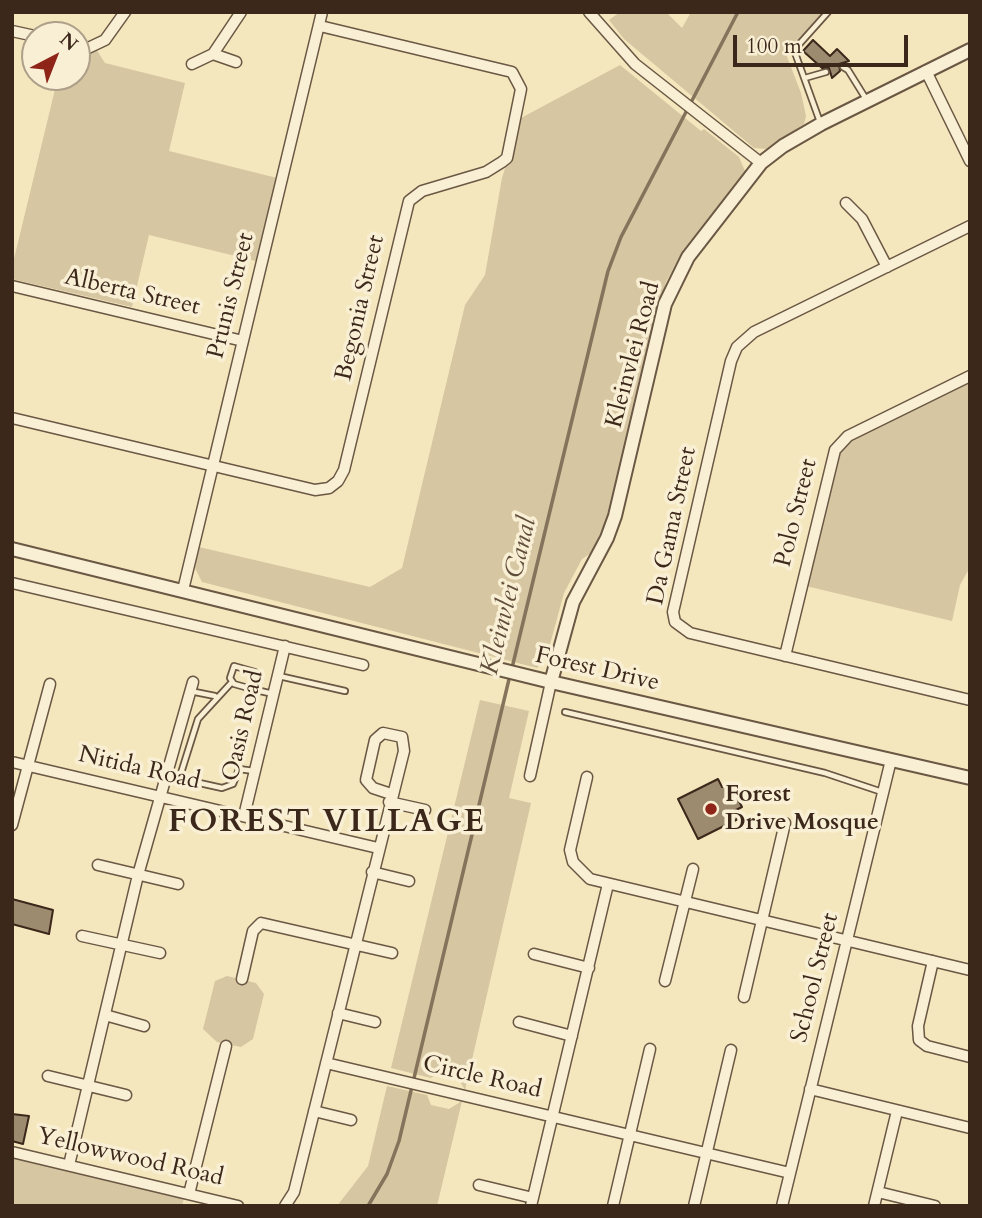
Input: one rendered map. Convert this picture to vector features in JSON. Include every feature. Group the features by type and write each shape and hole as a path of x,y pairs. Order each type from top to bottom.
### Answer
{"street":[{"path":"91,46 105,40 125,12"},
{"path":"192,64 213,54 241,12"},
{"name":"Prunis Street","path":"183,590 322,12"},
{"path":"589,12 615,45 761,163"},
{"name":"Begonia Street","path":"12,418 315,490 329,488 338,481 344,470 409,201 422,191 494,168 507,158 521,99 519,84 512,72 320,26"},
{"name":"Kleinvlei Road","path":"551,682 573,602 607,538 615,516 666,304 674,281 695,247 761,163 821,124 970,50"},
{"path":"213,54 236,62"},
{"path":"926,71 970,161"},
{"path":"846,202 862,219 887,267"},
{"name":"Da Gama Street","path":"970,226 754,332 742,341 731,361 673,617 681,629 690,634 970,700"},
{"name":"Alberta Street","path":"12,286 243,341"},
{"name":"Polo Street","path":"785,656 835,450 848,436 970,376"},
{"name":"Forest Drive","path":"12,549 533,678 970,778"},
{"path":"12,583 363,664"},
{"name":"Oasis Road","path":"244,816 285,646"},
{"path":"530,776 551,682"},
{"path":"12,825 50,684"},
{"path":"69,1165 138,875 192,687"},
{"path":"285,1206 295,1192 372,872 390,798 404,743 400,736 383,733 375,740 366,780 373,788 390,798 425,810"},
{"name":"School Street","path":"782,1206 891,760"},
{"name":"Nitida Road","path":"12,762 378,848"},
{"path":"587,777 571,856 585,876 608,884 970,970"},
{"path":"744,997 785,823"},
{"path":"98,865 178,884"},
{"path":"665,981 693,869"},
{"path":"372,872 409,881"},
{"path":"479,1185 532,1202 608,884"},
{"path":"242,979 253,931 261,923 392,953"},
{"path":"82,936 160,953"},
{"path":"534,954 589,968"},
{"path":"933,961 918,1026 919,1040 927,1046 970,1057"},
{"path":"338,1013 375,1022"},
{"path":"105,1016 144,1026"},
{"path":"519,1022 572,1036"},
{"path":"189,1194 226,1046"},
{"path":"613,1206 650,1049"},
{"path":"694,1206 731,1050"},
{"name":"Circle Road","path":"326,1063 790,1173"},
{"path":"48,1076 126,1095"},
{"path":"810,1089 970,1128"},
{"path":"314,1111 351,1120"},
{"path":"874,1206 897,1111"},
{"name":"Yellowwood Road","path":"12,1152 238,1206"},
{"path":"878,1192 935,1206"}],"lane":[{"path":"821,124 794,50 828,12"},
{"path":"843,67 848,69 868,101"},
{"path":"805,78 826,72"},
{"path":"252,689 255,672 240,666 232,668 232,682 216,696 198,719 181,773 183,777 222,788 233,783 239,769 255,771"},
{"path":"278,676 345,691"},
{"path":"232,682 274,694"},
{"path":"192,687 216,696"},
{"name":"Forest Drive","path":"565,712 825,773 883,792"}],"shaded area":[{"path":"620,12 666,12 682,28 691,12 826,12 786,54 801,93 806,116 804,124 766,149 754,148 624,39 609,20"},
{"path":"91,49 96,49 105,63 185,83 169,151 277,178 256,261 149,235 132,307 12,279 12,267 55,91 91,91"},
{"path":"620,65 701,131 704,129 739,157 745,171 683,250 666,282 607,519 591,553 582,559 564,593 546,659 537,668 202,582 195,568 199,547 370,587 402,568 465,305 485,275 502,178 521,118"},
{"path":"970,381 970,567 960,585 952,621 806,586 840,450 852,440"},
{"path":"480,700 529,711 509,798 531,803 465,1090 457,1076 439,1072 431,1078 391,1068"},
{"path":"227,976 256,983 264,994 253,1039 241,1047 217,1042 203,1029 215,981"},
{"path":"387,1086 427,1095 431,1105 449,1109 462,1101 437,1206 337,1206 368,1166"},
{"path":"12,1157 184,1198 182,1206 12,1206"}],"building":[{"path":"813,40 830,56 837,49 849,61 839,64 840,71 832,78 829,68 822,68 803,51"},
{"name":"Forest Drive Mosque","path":"718,779 722,787 730,784 742,807 734,811 738,819 698,839 678,799"},
{"path":"12,899 53,910 49,934 12,924"},
{"path":"12,1114 29,1116 23,1144 12,1141"}],"waterway":[{"name":"Kleinvlei Canal","path":"512,668 608,271 621,237 738,12"},
{"name":"Kleinvlei Canal","path":"368,1206 387,1174 399,1141 510,675"}],"place":[{"name":"Forest Drive Mosque","path":"711,809"}],"district":[{"name":"FOREST VILLAGE","path":"327,824"}]}
